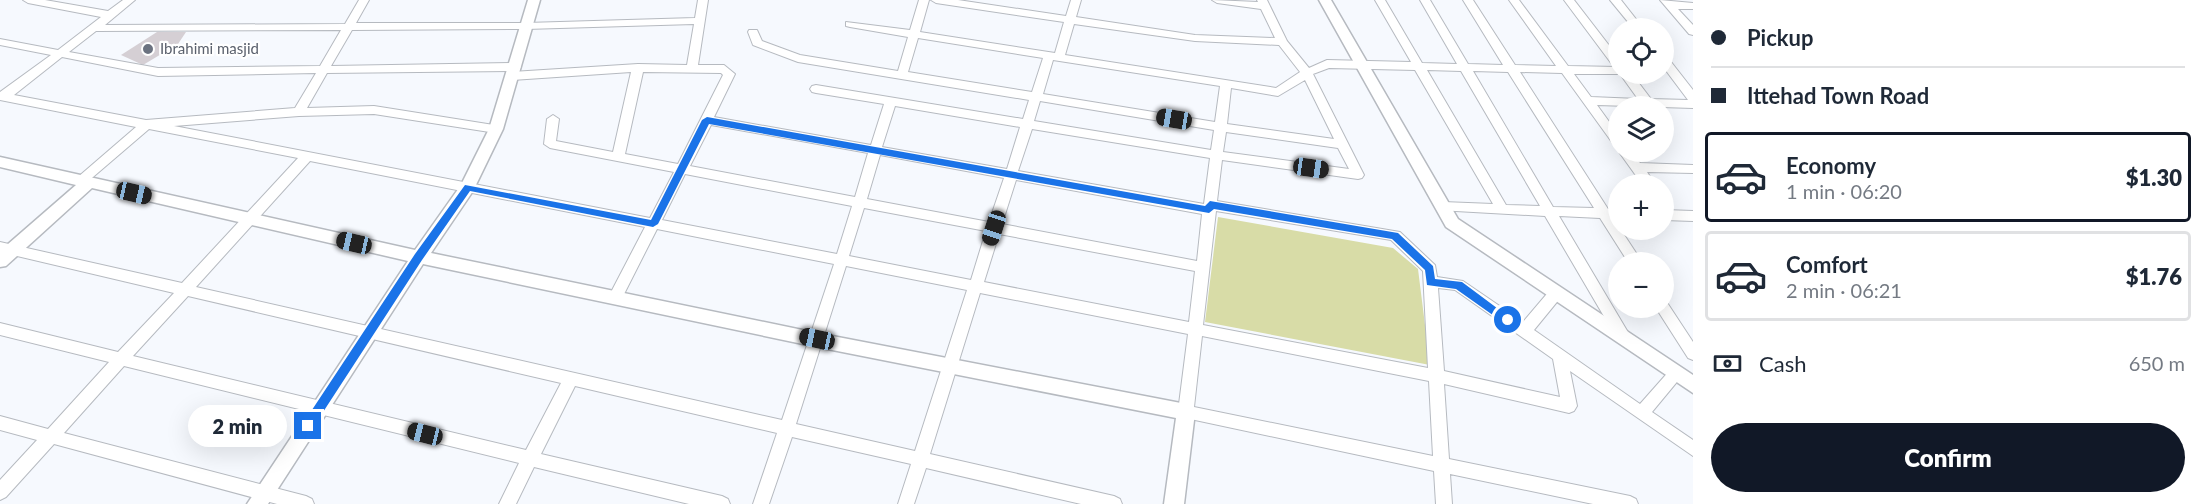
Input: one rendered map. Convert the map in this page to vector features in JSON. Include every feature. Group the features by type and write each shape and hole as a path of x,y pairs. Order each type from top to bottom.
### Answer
{"street":[{"path":"28,0 110,15"},
{"path":"2,96 130,0"},
{"path":"298,112 364,0"},
{"path":"260,499 418,257 468,187 496,129 534,0"},
{"path":"692,68 703,0"},
{"path":"902,75 924,0"},
{"path":"936,0 1194,38 1282,42"},
{"path":"906,504 1036,97 1071,20 1076,0"},
{"path":"816,89 1217,155 1358,175 1307,73 1282,42 1263,3 1217,0"},
{"path":"1325,0 1452,223 1693,385"},
{"path":"1380,0 1503,210"},
{"path":"1425,0 1624,338"},
{"path":"1468,0 1629,252"},
{"path":"1514,0 1608,128"},
{"path":"1569,0 1608,51"},
{"path":"1615,0 1630,18"},
{"path":"1667,3 1693,6"},
{"path":"1667,3 1693,32"},
{"path":"92,28 526,26 700,21"},
{"path":"850,24 1278,92 1307,73 1327,64 1608,71"},
{"path":"753,32 757,43 798,58 1220,127 1342,144"},
{"path":"0,42 158,72 324,69 513,72 638,68 724,69 729,74 615,298"},
{"path":"618,156 638,68"},
{"path":"1674,78 1693,98"},
{"path":"1174,504 1226,84"},
{"path":"1634,84 1643,96"},
{"path":"2,96 1196,331 1436,376 1569,406 1560,356"},
{"path":"1588,101 1608,102"},
{"path":"761,504 817,339 890,102"},
{"path":"1674,104 1693,104"},
{"path":"4,253 147,124 298,112 374,110 496,129"},
{"path":"553,119 550,144 1203,267"},
{"path":"707,120 1011,174 1395,236 1430,269 1444,504"},
{"path":"0,492 307,156"},
{"path":"0,162 418,257 1630,504"},
{"path":"1633,162 1642,174"},
{"path":"1637,167 1693,169"},
{"path":"1443,207 1608,213"},
{"path":"1674,215 1693,216"},
{"path":"4,253 183,290 1114,504"},
{"path":"1430,282 1458,285 1693,449"},
{"path":"1524,331 1556,293"},
{"path":"1670,318 1693,354"},
{"path":"0,329 320,409 722,504"},
{"path":"1642,413 1676,373"},
{"path":"507,504 571,379"},
{"path":"0,423 260,499 306,504"}],"green space":[{"path":"1218,217 1393,248 1418,269 1430,365 1205,322"}],"building":[{"name":"Ibrahimi masjid","path":"157,32 186,32 178,44 143,65 121,55"}],"place":[{"name":"Ibrahimi masjid","path":"148,49"}],"route":[{"path":"308,426 418,257 468,187 653,224 707,120 1209,210 1210,205 1395,236 1430,269 1430,282 1458,285 1508,320"}]}
